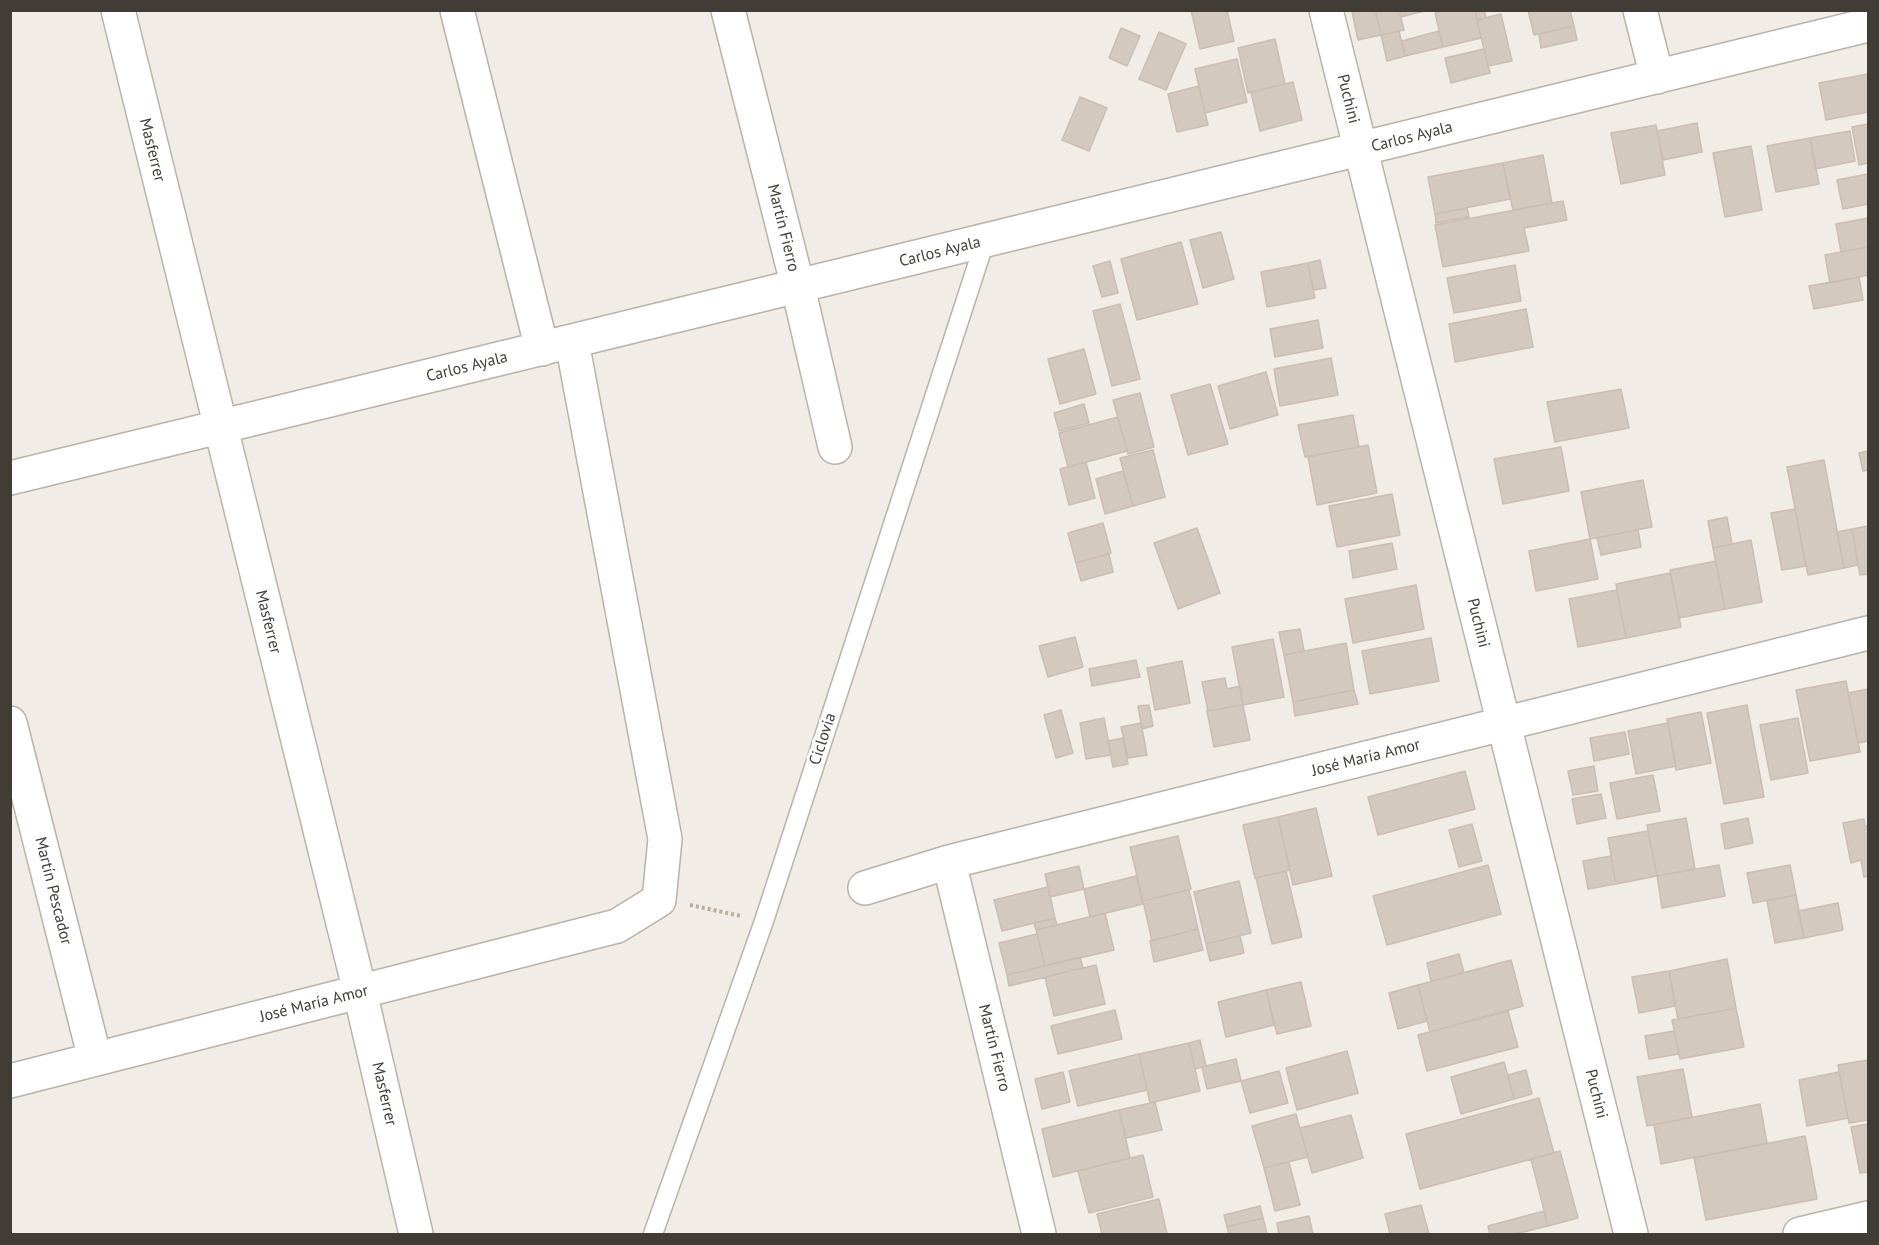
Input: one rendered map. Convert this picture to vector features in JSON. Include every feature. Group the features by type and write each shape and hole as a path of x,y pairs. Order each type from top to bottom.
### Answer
{"street":[{"name":"Masferrer","path":"118,10 360,992 416,1234"},
{"path":"457,10 557,345 665,839 659,900"},
{"name":"Martín Fierro","path":"728,10 798,286 835,447"},
{"name":"Puchini","path":"1326,10 1631,1234"},
{"path":"1640,10 1657,77"},
{"name":"Carlos Ayala","path":"10,478 1869,25"},
{"name":"José María Amor","path":"865,888 949,862 1869,633"},
{"name":"Martín Pescador","path":"10,723 95,1059"},
{"name":"Martín Fierro","path":"949,862 1039,1234"},
{"name":"José María Amor","path":"10,1081 617,926 659,900"},
{"path":"1800,1234 1869,1218"}],"lane":[{"name":"Ciclovia","path":"653,1234 765,921 985,241"}],"path":[{"path":"659,900 765,921"}],"building":[{"path":"1191,10 1227,10 1234,41 1200,49"},
{"path":"1375,10 1381,35 1358,40 1352,12"},
{"path":"1375,10 1399,10 1404,30 1381,35"},
{"path":"1399,10 1428,10 1401,17"},
{"path":"1445,10 1475,10 1481,38 1443,47 1435,13"},
{"path":"1475,10 1484,10 1486,18 1477,20"},
{"path":"1528,10 1570,10 1574,26 1534,35"},
{"path":"1501,14 1512,61 1488,66 1477,20"},
{"path":"1574,26 1577,40 1541,48 1539,34"},
{"path":"1121,28 1140,36 1127,66 1109,58"},
{"path":"1399,31 1405,56 1387,61 1381,35"},
{"path":"1439,31 1443,47 1405,56 1402,41"},
{"path":"1159,32 1186,44 1166,90 1139,79"},
{"path":"1275,39 1285,84 1248,93 1238,48"},
{"path":"1484,49 1490,73 1451,83 1445,58"},
{"path":"1237,59 1247,102 1205,113 1195,69"},
{"path":"1868,74 1868,112 1826,120 1819,83"},
{"path":"1293,82 1302,120 1260,131 1251,92"},
{"path":"1199,86 1208,125 1177,132 1168,94"},
{"path":"1080,97 1107,108 1089,151 1062,140"},
{"path":"1697,123 1702,152 1663,160 1657,131"},
{"path":"1868,124 1868,163 1859,165 1852,127"},
{"path":"1656,125 1665,175 1621,184 1611,133"},
{"path":"1850,131 1855,161 1815,169 1810,138"},
{"path":"1810,138 1819,184 1776,192 1767,146"},
{"path":"1751,146 1762,210 1725,217 1713,153"},
{"path":"1543,155 1552,203 1513,210 1503,163"},
{"path":"1503,163 1510,199 1435,214 1428,177"},
{"path":"1868,174 1868,204 1843,209 1837,180"},
{"path":"1563,201 1567,220 1524,228 1529,251 1443,267 1435,225"},
{"path":"1467,208 1469,217 1436,223 1435,214"},
{"path":"1868,218 1868,247 1841,252 1836,224"},
{"path":"1221,232 1234,279 1203,288 1190,240"},
{"path":"1181,242 1198,304 1137,320 1121,259"},
{"path":"1868,247 1868,275 1830,283 1825,255"},
{"path":"1320,260 1326,288 1313,290 1308,263"},
{"path":"1110,261 1118,293 1102,297 1093,266"},
{"path":"1308,263 1315,298 1267,307 1261,272"},
{"path":"1515,265 1521,301 1454,313 1447,278"},
{"path":"1859,277 1863,300 1814,309 1809,286"},
{"path":"1120,304 1140,379 1112,386 1093,311"},
{"path":"1526,309 1533,347 1455,362 1449,324"},
{"path":"1318,320 1323,348 1275,357 1270,329"},
{"path":"1084,349 1096,394 1060,404 1048,359"},
{"path":"1331,358 1338,395 1280,406 1274,369"},
{"path":"1266,372 1278,415 1230,429 1218,386"},
{"path":"1210,384 1228,444 1188,455 1171,395"},
{"path":"1621,389 1629,428 1555,442 1547,402"},
{"path":"1140,393 1154,447 1128,454 1113,400"},
{"path":"1084,404 1089,423 1059,431 1054,413"},
{"path":"1353,415 1359,447 1305,457 1298,425"},
{"path":"1118,417 1127,451 1068,467 1059,433"},
{"path":"1368,445 1377,493 1317,505 1308,457"},
{"path":"1561,447 1569,491 1503,504 1494,459"},
{"path":"1153,450 1165,497 1133,506 1120,458"},
{"path":"1868,451 1868,470 1863,471 1859,453"},
{"path":"1824,460 1844,568 1808,575 1787,467"},
{"path":"1086,462 1095,498 1069,505 1060,469"},
{"path":"1123,471 1133,506 1105,514 1096,479"},
{"path":"1643,480 1652,527 1590,539 1581,492"},
{"path":"1392,494 1400,535 1337,547 1329,506"},
{"path":"1795,509 1806,566 1782,570 1771,513"},
{"path":"1727,517 1732,544 1713,548 1708,521"},
{"path":"1103,523 1111,553 1076,563 1068,533"},
{"path":"1868,526 1868,574 1860,575 1852,529"},
{"path":"1197,528 1220,593 1178,609 1154,543"},
{"path":"1852,529 1858,565 1844,568 1837,532"},
{"path":"1638,530 1641,547 1601,555 1597,538"},
{"path":"1590,539 1598,579 1536,591 1529,551"},
{"path":"1751,540 1762,602 1725,609 1713,548"},
{"path":"1392,543 1397,569 1353,578 1349,551"},
{"path":"1109,554 1113,572 1081,581 1076,563"},
{"path":"1716,561 1725,609 1679,618 1670,570"},
{"path":"1670,573 1681,627 1626,638 1616,584"},
{"path":"1416,585 1424,629 1353,643 1345,599"},
{"path":"1617,590 1626,638 1578,647 1569,599"},
{"path":"1300,629 1304,651 1284,655 1279,632"},
{"path":"1075,637 1083,667 1048,677 1039,646"},
{"path":"1431,638 1439,681 1370,694 1362,651"},
{"path":"1273,639 1284,697 1243,705 1232,647"},
{"path":"1346,643 1354,690 1293,702 1284,655"},
{"path":"1136,660 1140,677 1092,686 1089,669"},
{"path":"1182,661 1190,703 1155,710 1147,668"},
{"path":"1225,678 1227,689 1240,686 1243,705 1208,711 1202,682"},
{"path":"1846,681 1860,752 1810,761 1796,690"},
{"path":"1868,689 1868,741 1858,743 1848,693"},
{"path":"1354,690 1358,704 1295,716 1293,702"},
{"path":"1149,705 1153,726 1142,729 1138,706"},
{"path":"1243,705 1250,740 1214,747 1207,711"},
{"path":"1747,705 1764,797 1724,804 1707,713"},
{"path":"1061,710 1073,753 1056,758 1044,715"},
{"path":"1701,712 1711,763 1676,770 1667,719"},
{"path":"1104,718 1111,755 1086,759 1080,723"},
{"path":"1798,718 1808,773 1771,780 1760,725"},
{"path":"1141,723 1147,755 1128,758 1121,727"},
{"path":"1668,723 1676,766 1636,774 1628,731"},
{"path":"1625,732 1629,754 1594,761 1590,738"},
{"path":"1123,738 1128,764 1113,767 1108,741"},
{"path":"1594,766 1598,791 1573,795 1568,771"},
{"path":"1465,771 1475,809 1378,835 1368,797"},
{"path":"1653,775 1660,811 1617,819 1610,783"},
{"path":"1601,794 1606,818 1577,824 1572,799"},
{"path":"1316,808 1332,876 1293,885 1278,817"},
{"path":"1278,817 1290,870 1255,878 1243,825"},
{"path":"1686,818 1695,869 1657,876 1647,825"},
{"path":"1748,818 1753,843 1725,849 1721,824"},
{"path":"1864,819 1865,826 1868,826 1868,876 1864,877 1861,860 1851,863 1843,823"},
{"path":"1472,824 1482,861 1459,867 1449,830"},
{"path":"1648,831 1657,876 1616,884 1608,838"},
{"path":"1178,836 1191,889 1143,901 1130,847"},
{"path":"1611,856 1616,884 1588,889 1583,861"},
{"path":"1488,865 1501,914 1387,945 1373,896"},
{"path":"1719,865 1725,896 1662,908 1657,876"},
{"path":"1790,865 1796,895 1753,903 1747,873"},
{"path":"1079,866 1084,889 1050,897 1045,874"},
{"path":"1286,871 1302,937 1272,944 1256,878"},
{"path":"1136,876 1143,904 1090,917 1084,889"},
{"path":"1239,881 1251,933 1206,944 1194,892"},
{"path":"1048,887 1055,918 1002,931 994,900"},
{"path":"1189,890 1198,929 1152,941 1143,901"},
{"path":"1796,895 1804,938 1775,943 1767,901"},
{"path":"1838,903 1843,930 1804,938 1798,911"},
{"path":"1105,913 1114,950 1045,966 1036,930"},
{"path":"1055,918 1057,925 1036,930 1034,923"},
{"path":"1198,929 1203,950 1154,962 1150,941"},
{"path":"1037,934 1045,966 1007,975 999,943"},
{"path":"1240,936 1244,953 1210,961 1206,944"},
{"path":"1459,954 1464,973 1431,981 1427,963"},
{"path":"1080,957 1083,968 1009,986 1007,975"},
{"path":"1727,959 1736,1008 1678,1019 1669,971"},
{"path":"1511,960 1523,1006 1430,1032 1418,985"},
{"path":"1096,965 1105,1004 1054,1016 1045,977"},
{"path":"1669,971 1675,1006 1639,1013 1632,977"},
{"path":"1301,982 1311,1026 1277,1034 1266,990"},
{"path":"1418,985 1427,1021 1398,1029 1389,993"},
{"path":"1266,990 1274,1025 1226,1037 1218,1002"},
{"path":"1736,1008 1744,1047 1680,1059 1672,1020"},
{"path":"1115,1010 1122,1039 1058,1054 1051,1026"},
{"path":"1508,1011 1518,1047 1427,1071 1418,1035"},
{"path":"1674,1031 1679,1054 1649,1059 1645,1036"},
{"path":"1200,1040 1206,1066 1195,1069 1189,1043"},
{"path":"1189,1043 1200,1091 1150,1103 1139,1054"},
{"path":"1347,1051 1358,1093 1297,1110 1286,1068"},
{"path":"1139,1054 1147,1090 1078,1106 1069,1071"},
{"path":"1236,1059 1241,1081 1207,1089 1202,1067"},
{"path":"1868,1060 1868,1120 1849,1123 1838,1065"},
{"path":"1504,1062 1514,1099 1461,1114 1451,1077"},
{"path":"1683,1069 1692,1117 1647,1126 1637,1077"},
{"path":"1526,1070 1532,1094 1514,1099 1508,1075"},
{"path":"1279,1071 1288,1103 1250,1113 1241,1081"},
{"path":"1063,1072 1070,1102 1042,1109 1035,1079"},
{"path":"1839,1072 1848,1118 1807,1126 1799,1080"},
{"path":"1539,1098 1554,1153 1420,1189 1406,1134"},
{"path":"1155,1102 1162,1130 1126,1138 1119,1110"},
{"path":"1760,1104 1767,1143 1661,1164 1654,1125"},
{"path":"1119,1110 1130,1158 1053,1177 1042,1129"},
{"path":"1296,1114 1308,1157 1264,1168 1252,1126"},
{"path":"1351,1115 1363,1158 1312,1173 1300,1128"},
{"path":"1868,1124 1868,1172 1860,1173 1851,1127"},
{"path":"1805,1136 1817,1199 1706,1220 1694,1158"},
{"path":"1560,1151 1578,1218 1548,1226 1531,1159"},
{"path":"1143,1155 1153,1197 1089,1213 1078,1171"},
{"path":"1289,1162 1300,1205 1275,1211 1264,1168"},
{"path":"1159,1199 1167,1234 1102,1234 1097,1214"},
{"path":"1421,1205 1429,1234 1390,1234 1385,1214"},
{"path":"1260,1206 1263,1218 1227,1227 1224,1215"},
{"path":"1544,1211 1548,1226 1515,1234 1490,1234 1488,1226"},
{"path":"1309,1216 1313,1234 1279,1234 1277,1223"},
{"path":"1263,1218 1267,1234 1229,1234 1227,1227"}]}
